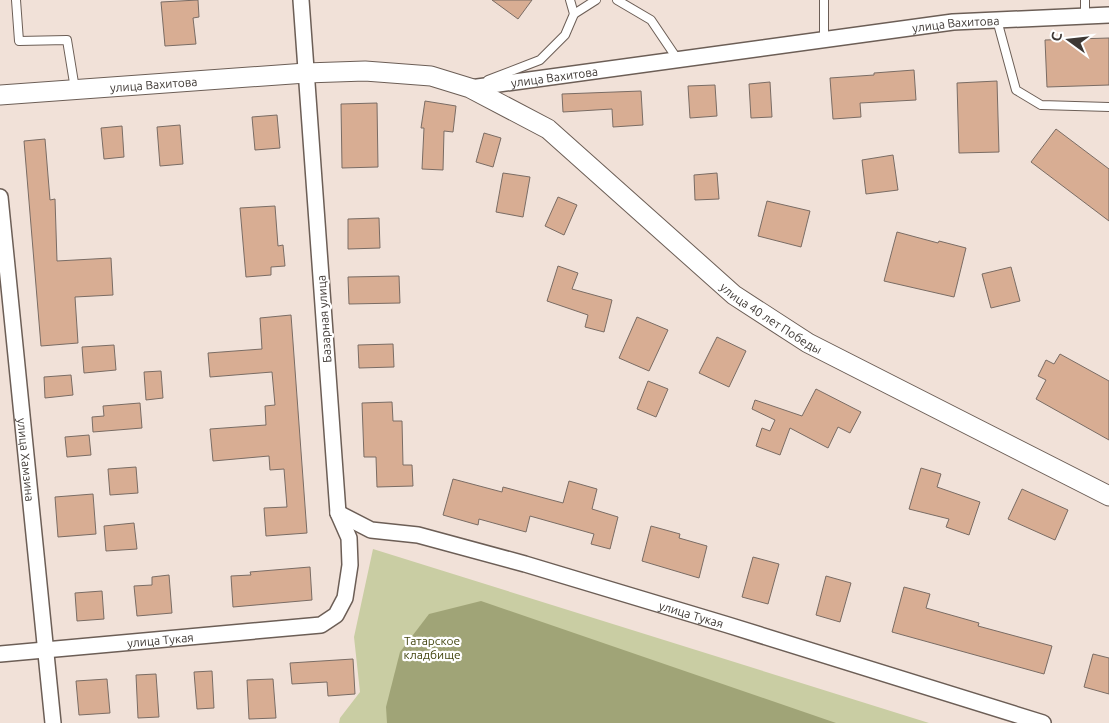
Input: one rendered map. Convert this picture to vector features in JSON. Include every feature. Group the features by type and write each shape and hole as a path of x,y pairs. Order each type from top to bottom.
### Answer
{"street":[{"name":"Базарная улица","path":"301,0 338,514 349,538 350,566 345,598 336,615 321,625"},
{"name":"улица Вахитова","path":"0,95 306,73 365,71 431,76 470,88 952,22 1109,15"},
{"name":"улица 40 лет Победы","path":"470,88 548,129 734,295 808,344 1109,496"},
{"name":"улица Хамзина","path":"0,197 53,723"},
{"name":"улица Тукая","path":"338,514 371,530 418,535 525,564 1043,723"},
{"name":"улица Тукая","path":"0,654 321,625"}],"lane":[{"path":"16,0 19,41 67,40 75,89"},
{"path":"570,0 574,14"},
{"path":"470,88 540,60 565,35 574,14 596,0"},
{"path":"617,0 651,20 678,60"},
{"path":"824,0 824,40"},
{"path":"1085,0 1085,16"},
{"path":"997,20 1016,90 1041,105 1109,108"}],"green space":[{"name":"Татарское кладбище","path":"373,549 929,723 339,723 340,718 360,692 354,637"},
{"name":"Татарское кладбище","path":"481,601 836,723 387,723 386,707 400,652 429,614"}],"building":[{"path":"198,0 199,17 193,18 196,44 165,46 161,2"},
{"path":"492,0 532,0 518,19"},
{"path":"1109,38 1109,85 1047,87 1045,40"},
{"path":"914,70 916,100 860,103 861,117 833,119 830,78"},
{"path":"997,81 999,152 959,153 957,83"},
{"path":"770,82 772,117 751,118 749,84"},
{"path":"715,85 717,116 690,118 688,86"},
{"path":"641,91 643,125 613,127 612,109 563,112 562,94"},
{"path":"425,101 456,106 453,132 444,131 443,170 422,169 424,128 421,128"},
{"path":"377,103 378,167 342,168 341,104"},
{"path":"277,115 280,148 255,150 252,117"},
{"path":"180,125 183,164 160,166 157,127"},
{"path":"122,126 124,157 104,159 101,128"},
{"path":"1056,129 1109,169 1109,221 1031,162"},
{"path":"484,133 501,138 493,167 476,162"},
{"path":"45,139 50,200 55,199 57,261 111,258 113,295 75,297 78,343 41,346 24,141"},
{"path":"893,155 898,190 866,194 862,160"},
{"path":"503,173 530,177 523,217 496,212"},
{"path":"717,173 719,199 695,200 694,175"},
{"path":"558,197 577,205 564,235 545,226"},
{"path":"767,201 810,211 801,247 758,236"},
{"path":"275,206 278,246 283,245 285,266 271,267 271,275 246,277 240,208"},
{"path":"379,218 380,248 348,249 348,219"},
{"path":"897,232 966,248 954,297 884,281"},
{"path":"558,266 578,273 572,289 612,300 604,332 585,327 588,315 547,301"},
{"path":"1011,267 1020,301 991,308 982,274"},
{"path":"399,276 400,303 349,304 348,277"},
{"path":"291,315 307,533 266,536 264,508 287,507 284,469 270,470 269,456 213,461 210,429 266,425 265,406 275,405 272,372 210,377 208,353 262,349 260,318"},
{"path":"637,317 668,330 649,371 619,358"},
{"path":"717,337 746,351 729,387 699,373"},
{"path":"393,344 394,367 359,368 358,345"},
{"path":"114,345 116,370 84,373 82,347"},
{"path":"1060,354 1109,381 1109,440 1036,399 1046,380 1038,376 1046,360 1054,364"},
{"path":"161,371 163,398 146,400 144,372"},
{"path":"71,375 73,395 45,398 44,377"},
{"path":"648,381 668,389 656,417 637,409"},
{"path":"816,389 861,412 850,433 838,427 828,448 790,428 780,455 756,446 762,428 770,431 775,420 752,409 755,400 802,416"},
{"path":"392,402 393,421 402,421 403,465 412,465 413,486 377,487 376,457 364,457 362,403"},
{"path":"140,403 142,428 93,432 92,417 104,416 103,406"},
{"path":"89,435 91,455 67,457 65,437"},
{"path":"136,467 138,493 110,495 108,469"},
{"path":"921,468 941,474 937,487 980,502 969,535 946,527 949,519 909,509"},
{"path":"453,479 502,492 503,487 563,503 569,481 597,489 592,509 618,517 610,549 591,544 594,534 530,516 526,532 479,519 478,525 443,515"},
{"path":"1022,489 1068,510 1055,540 1008,519"},
{"path":"93,494 96,534 58,537 55,497"},
{"path":"134,523 137,549 106,551 104,526"},
{"path":"651,526 680,534 679,538 707,546 699,578 642,561"},
{"path":"753,557 779,564 768,604 742,597"},
{"path":"310,567 312,600 233,607 231,576 251,575 250,572"},
{"path":"169,575 172,613 137,616 134,586 152,585 152,577"},
{"path":"826,576 851,583 840,622 816,615"},
{"path":"904,587 930,594 926,608 979,623 978,626 1052,646 1044,674 892,632"},
{"path":"102,591 104,619 77,621 75,593"},
{"path":"1093,654 1109,658 1109,694 1084,687"},
{"path":"353,659 355,694 328,696 327,682 292,684 290,663"},
{"path":"212,671 214,708 197,709 194,672"},
{"path":"156,674 159,717 138,718 136,675"},
{"path":"107,679 110,713 79,715 76,681"},
{"path":"273,679 276,718 249,719 247,680"}]}
